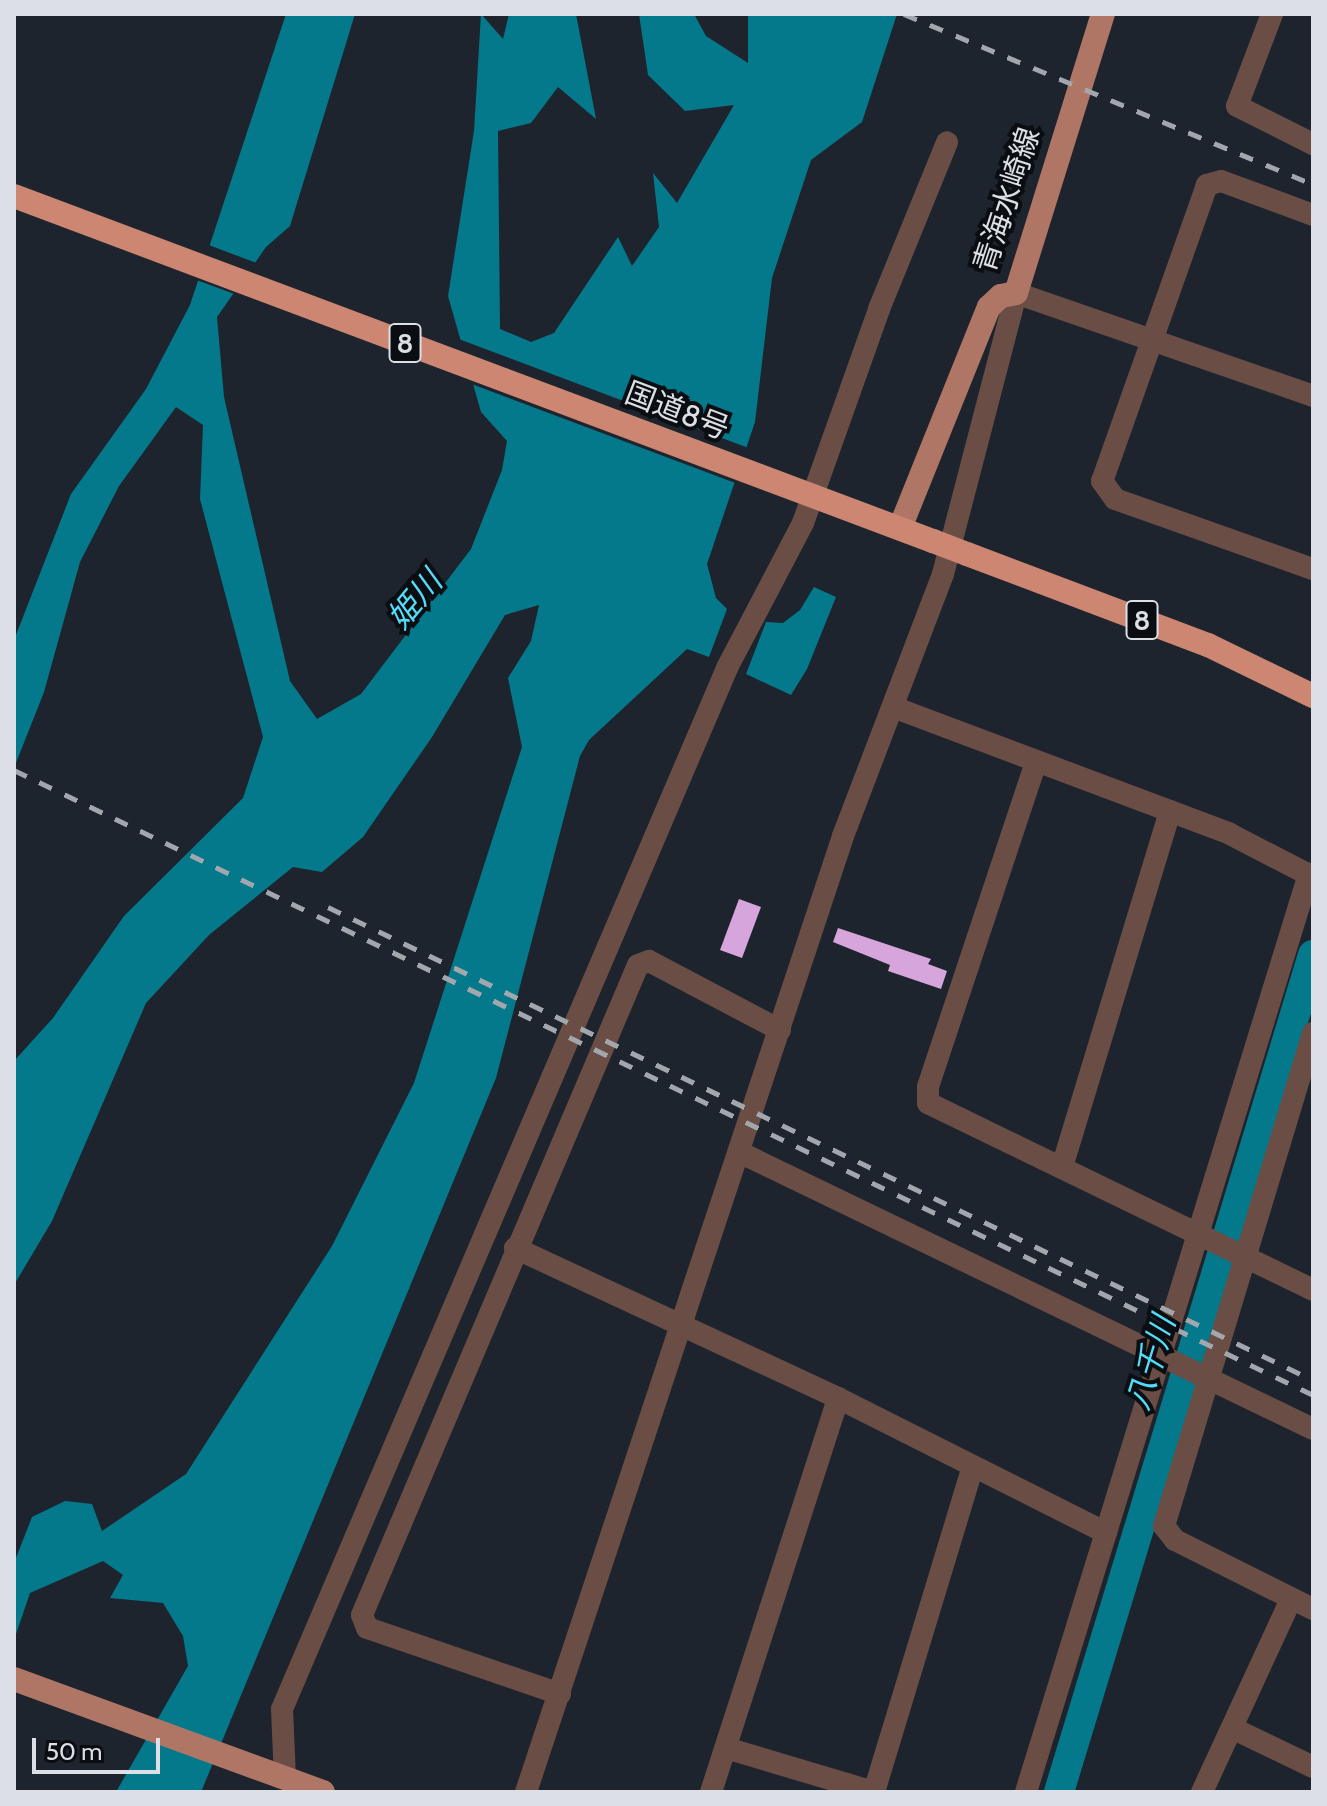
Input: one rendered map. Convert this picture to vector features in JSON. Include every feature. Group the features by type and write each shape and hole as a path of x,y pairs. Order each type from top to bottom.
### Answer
{"highway":[{"name":"国道8号","path":"14,196 1222,651 1313,696"}],"main road":[{"name":"青海水崎線","path":"889,524 989,307 1001,296 1016,293 1103,14"},
{"path":"14,1679 323,1792"}],"street":[{"path":"1272,14 1237,106 1313,144"},
{"path":"285,1778 282,1709 728,666 815,497 879,309 947,142"},
{"path":"1313,215 1213,181 1203,193 1103,472 1104,488 1115,499 1313,569"},
{"path":"526,1792 843,836 893,707 969,489 1016,293 1313,396"},
{"path":"893,707 1269,851 1311,876 1163,1356 1065,1652 1026,1792"},
{"path":"1036,762 926,1095 934,1108 1313,1290"},
{"path":"1062,1167 1170,811"},
{"path":"560,1694 367,1628 362,1615 515,1248 638,965 649,961 780,1030"},
{"path":"1313,1033 1165,1514 1167,1535 1313,1609"},
{"path":"739,1152 1313,1429"},
{"path":"515,1248 838,1398 972,1470 1106,1533"},
{"path":"711,1792 838,1398"},
{"path":"726,1748 874,1792 972,1470"},
{"path":"1202,1792 1291,1599"},
{"path":"1232,1728 1313,1767"}],"water":[{"path":"286,14 355,14 290,226 266,247 217,317 224,397 290,681 317,719 361,694 471,549 502,470 507,441 481,412 448,296 474,131 481,14 503,39 509,14 576,14 596,119 558,87 531,123 498,131 500,329 531,342 554,333 618,237 632,266 659,227 653,173 677,203 734,105 685,111 648,75 639,14 694,14 706,36 748,63 748,14 897,14 862,122 811,160 772,278 755,422 707,564 716,598 727,609 709,657 687,649 589,740 580,756 496,1078 201,1792 116,1792 188,1666 183,1636 163,1603 110,1598 123,1575 103,1561 30,1593 14,1640 14,1563 32,1517 65,1501 92,1504 102,1531 186,1474 332,1246 414,1083 522,747 508,678 531,641 539,605 505,615 432,737 363,837 322,872 293,867 209,935 146,1003 52,1221 14,1285 14,1061 53,1018 124,916 243,798 263,737 200,499 203,425 176,407 119,486 80,562 44,692 14,768 14,640 71,494 146,389 190,305"},
{"path":"814,587 836,597 807,669 791,695 746,674 766,622 783,623 800,610"}],"pier":[{"path":"206,244 259,264 237,295 194,279"},
{"path":"456,338 751,449 738,484 469,383"}],"building":[{"path":"739,899 761,907 742,958 720,950"},
{"path":"838,928 931,959 928,964 947,971 941,989 888,971 890,965 833,942"}],"waterway":[{"name":"八千川","path":"1059,1792 1313,955"}],"railway":[{"path":"904,14 1313,184"},
{"path":"14,770 1313,1395"},
{"path":"328,907 1313,1380"}],"water label":[{"name":"姫川","path":"415,600"}]}
